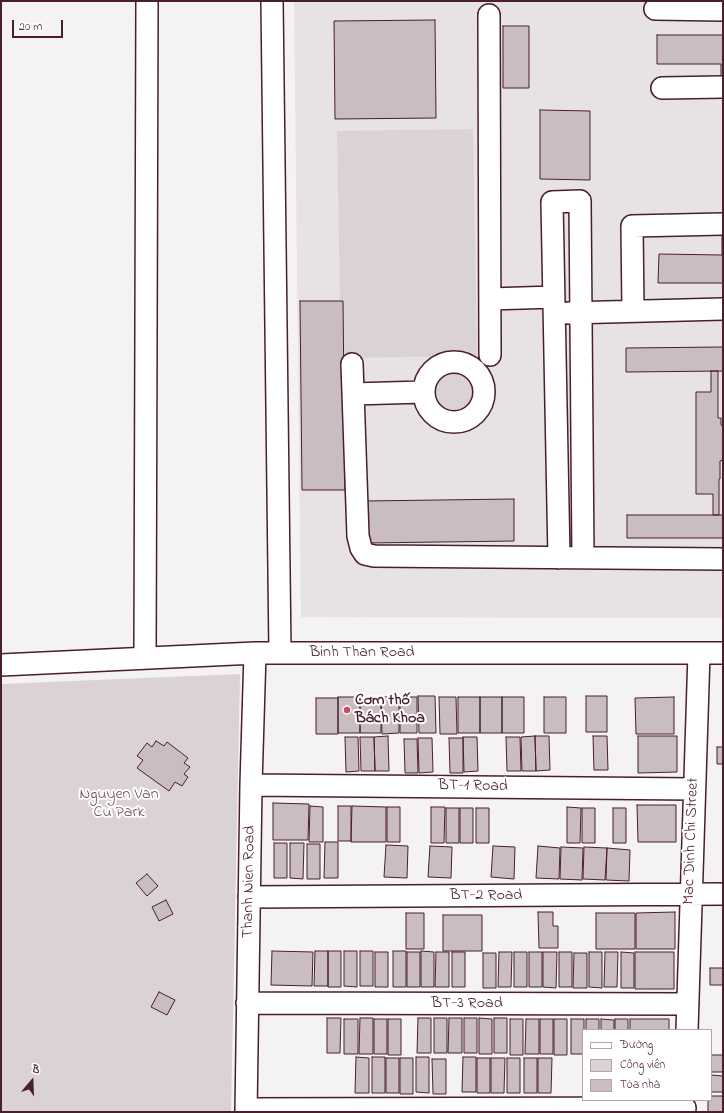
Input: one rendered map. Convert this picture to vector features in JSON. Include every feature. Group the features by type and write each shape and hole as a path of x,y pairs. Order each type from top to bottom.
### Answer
{"street":[{"path":"145,658 148,1"},
{"path":"272,1 280,653"},
{"path":"655,9 723,10"},
{"path":"489,15 490,355"},
{"path":"662,88 723,87"},
{"path":"559,558 552,202 580,202 583,558"},
{"path":"633,311 632,226 723,224"},
{"path":"490,299 554,305 581,312 723,309"},
{"path":"352,364 358,536 361,548 365,554 374,556 723,559"},
{"path":"353,394 423,392"},
{"name":"Binh Than Road","path":"1,665 255,653 723,653"},
{"name":"Thanh Nien Road","path":"246,1110 251,785 255,653"},
{"name":"Mac Dinh Chi Street","path":"687,1029 690,894 699,653"},
{"name":"BT-1 Road","path":"251,785 694,789"},
{"name":"BT-2 Road","path":"249,897 723,894"},
{"name":"BT-3 Road","path":"247,1003 688,1004"},
{"path":"246,1110 685,1107"}],"shaded area":[{"path":"294,1 723,1 723,618 301,617"}],"green space":[{"path":"473,129 477,356 341,358 337,131"},
{"path":"448,367 458,367 471,374 478,387 478,397 471,410 458,417 448,417 439,413 432,406 428,397 428,387 432,378 439,371"},
{"name":"Nguyen Van Cu Park","path":"240,674 231,1112 1,1112 1,684"}],"building":[{"path":"435,20 436,118 335,119 334,21"},
{"path":"503,26 529,26 529,88 503,88"},
{"path":"657,35 723,35 723,82 721,82 721,64 657,64"},
{"path":"540,110 590,111 590,180 540,179"},
{"path":"722,233 723,283 658,283 659,254 722,255"},
{"path":"300,301 343,301 345,490 302,490"},
{"path":"723,347 723,371 626,372 626,348"},
{"path":"711,371 718,371 718,418 721,418 721,425 723,426 723,460 720,461 719,479 719,515 713,515 713,494 696,494 696,392 711,392"},
{"path":"514,499 514,541 366,543 365,501"},
{"path":"627,515 723,515 723,538 627,538"},
{"path":"418,696 435,696 436,733 419,733"},
{"path":"586,696 607,696 607,732 586,732"},
{"path":"338,697 360,697 360,733 338,733"},
{"path":"360,697 381,697 381,733 360,733"},
{"path":"381,697 399,697 399,733 382,734"},
{"path":"400,697 417,697 417,733 400,733"},
{"path":"439,697 456,697 457,734 440,734"},
{"path":"458,697 480,697 480,733 458,733"},
{"path":"480,697 502,697 502,733 480,733"},
{"path":"502,697 524,697 524,733 502,733"},
{"path":"544,697 566,697 566,733 544,733"},
{"path":"674,697 674,734 636,734 635,698"},
{"path":"316,698 338,698 338,734 316,734"},
{"path":"388,736 389,771 375,771 374,737"},
{"path":"535,736 536,771 522,771 521,737"},
{"path":"535,736 549,736 550,770 536,771"},
{"path":"593,736 607,736 608,770 594,770"},
{"path":"638,736 677,736 677,772 638,773"},
{"path":"345,737 358,737 359,771 346,772"},
{"path":"360,737 374,737 375,771 361,771"},
{"path":"463,737 477,737 478,771 464,772"},
{"path":"506,737 520,737 521,771 507,771"},
{"path":"418,738 432,738 433,772 419,773"},
{"path":"449,738 463,738 463,773 450,773"},
{"path":"404,739 417,739 418,773 405,773"},
{"path":"156,741 164,746 167,742 188,758 184,763 190,767 184,774 188,777 182,786 175,782 169,791 137,768 143,760 137,756 147,743 152,747"},
{"path":"717,747 723,747 723,764 717,764"},
{"path":"273,803 309,804 308,840 273,840"},
{"path":"637,805 676,805 676,842 638,842"},
{"path":"310,806 323,807 323,842 309,842"},
{"path":"338,806 351,806 351,841 338,841"},
{"path":"352,806 386,807 386,842 351,842"},
{"path":"387,807 400,807 400,842 387,842"},
{"path":"431,807 445,807 444,843 431,843"},
{"path":"567,807 581,808 580,843 567,843"},
{"path":"446,808 459,808 459,843 446,843"},
{"path":"460,808 473,808 473,843 460,843"},
{"path":"476,808 489,808 489,843 476,843"},
{"path":"582,808 595,808 595,843 582,843"},
{"path":"613,808 626,808 626,843 613,843"},
{"path":"325,842 338,842 338,878 324,878"},
{"path":"274,843 287,843 287,878 274,878"},
{"path":"290,843 304,843 303,879 290,878"},
{"path":"307,844 320,844 320,879 307,879"},
{"path":"386,845 408,846 407,878 384,877"},
{"path":"430,846 452,847 451,878 428,877"},
{"path":"493,846 515,847 514,879 491,877"},
{"path":"538,846 560,848 559,879 536,878"},
{"path":"561,847 583,848 582,880 560,879"},
{"path":"584,847 607,848 605,880 583,879"},
{"path":"607,848 630,850 629,881 606,880"},
{"path":"147,874 158,886 147,896 136,883"},
{"path":"166,900 173,914 159,921 152,907"},
{"path":"538,912 553,912 553,926 558,926 558,948 539,948"},
{"path":"675,912 675,949 636,949 636,913"},
{"path":"406,913 424,913 424,949 406,949"},
{"path":"596,913 635,913 635,949 596,949"},
{"path":"443,915 482,915 482,951 443,951"},
{"path":"272,951 313,952 312,986 271,985"},
{"path":"315,951 328,951 328,986 314,986"},
{"path":"328,951 341,951 341,987 328,987"},
{"path":"344,951 357,951 357,987 344,986"},
{"path":"360,951 373,951 373,986 360,986"},
{"path":"393,951 406,951 406,987 393,987"},
{"path":"421,951 434,952 434,987 421,987"},
{"path":"375,952 388,952 388,987 375,987"},
{"path":"407,952 420,952 420,987 407,987"},
{"path":"436,952 449,952 449,987 435,987"},
{"path":"452,952 465,952 465,987 452,987"},
{"path":"499,952 512,952 511,987 498,987"},
{"path":"514,952 527,952 527,987 514,987"},
{"path":"529,952 542,952 542,987 529,987"},
{"path":"543,952 557,952 556,988 543,987"},
{"path":"559,952 572,952 572,987 559,987"},
{"path":"589,952 602,952 602,988 589,987"},
{"path":"605,952 618,952 617,987 604,987"},
{"path":"621,952 634,953 634,988 621,988"},
{"path":"635,952 674,952 674,989 635,989"},
{"path":"483,953 496,953 496,988 483,988"},
{"path":"574,953 587,953 587,988 573,988"},
{"path":"710,968 723,968 723,985 710,985"},
{"path":"159,992 175,1000 167,1015 151,1007"},
{"path":"327,1018 341,1018 340,1053 327,1053"},
{"path":"360,1018 373,1018 373,1054 359,1054"},
{"path":"418,1018 431,1018 431,1053 417,1053"},
{"path":"434,1018 447,1018 447,1053 434,1053"},
{"path":"449,1018 462,1018 462,1053 448,1053"},
{"path":"464,1018 477,1018 477,1053 464,1053"},
{"path":"479,1018 492,1019 492,1054 479,1054"},
{"path":"494,1018 507,1018 507,1053 494,1053"},
{"path":"344,1019 358,1019 358,1054 344,1054"},
{"path":"374,1019 387,1019 387,1054 374,1054"},
{"path":"388,1019 401,1019 401,1055 388,1055"},
{"path":"510,1019 523,1019 523,1055 510,1055"},
{"path":"526,1019 539,1019 539,1054 525,1054"},
{"path":"540,1019 553,1019 553,1054 540,1054"},
{"path":"554,1019 567,1019 567,1055 554,1055"},
{"path":"571,1019 584,1019 584,1029 582,1029 582,1054 571,1054"},
{"path":"586,1019 599,1019 599,1029 586,1029"},
{"path":"601,1019 614,1020 614,1029 601,1029"},
{"path":"615,1019 628,1019 628,1029 615,1029"},
{"path":"630,1019 669,1019 669,1029 630,1029"},
{"path":"712,1055 723,1055 723,1072 712,1072"},
{"path":"356,1057 369,1058 369,1093 355,1093"},
{"path":"372,1057 385,1057 385,1093 372,1093"},
{"path":"416,1057 429,1057 429,1093 416,1092"},
{"path":"463,1057 476,1057 476,1092 462,1092"},
{"path":"386,1058 399,1058 399,1093 386,1093"},
{"path":"400,1058 413,1058 413,1094 400,1094"},
{"path":"477,1058 490,1058 490,1093 477,1093"},
{"path":"491,1058 505,1058 504,1093 491,1093"},
{"path":"507,1058 520,1058 520,1093 507,1093"},
{"path":"524,1058 537,1058 537,1093 524,1093"},
{"path":"538,1058 552,1058 551,1093 538,1093"},
{"path":"432,1059 446,1059 446,1094 433,1094"},
{"path":"712,1075 723,1076 723,1092 712,1092"},
{"path":"712,1096 723,1096 723,1112 708,1112 708,1101 712,1101"}],"place":[{"name":"Cơm thố Bách Khoa","path":"347,710"}]}
